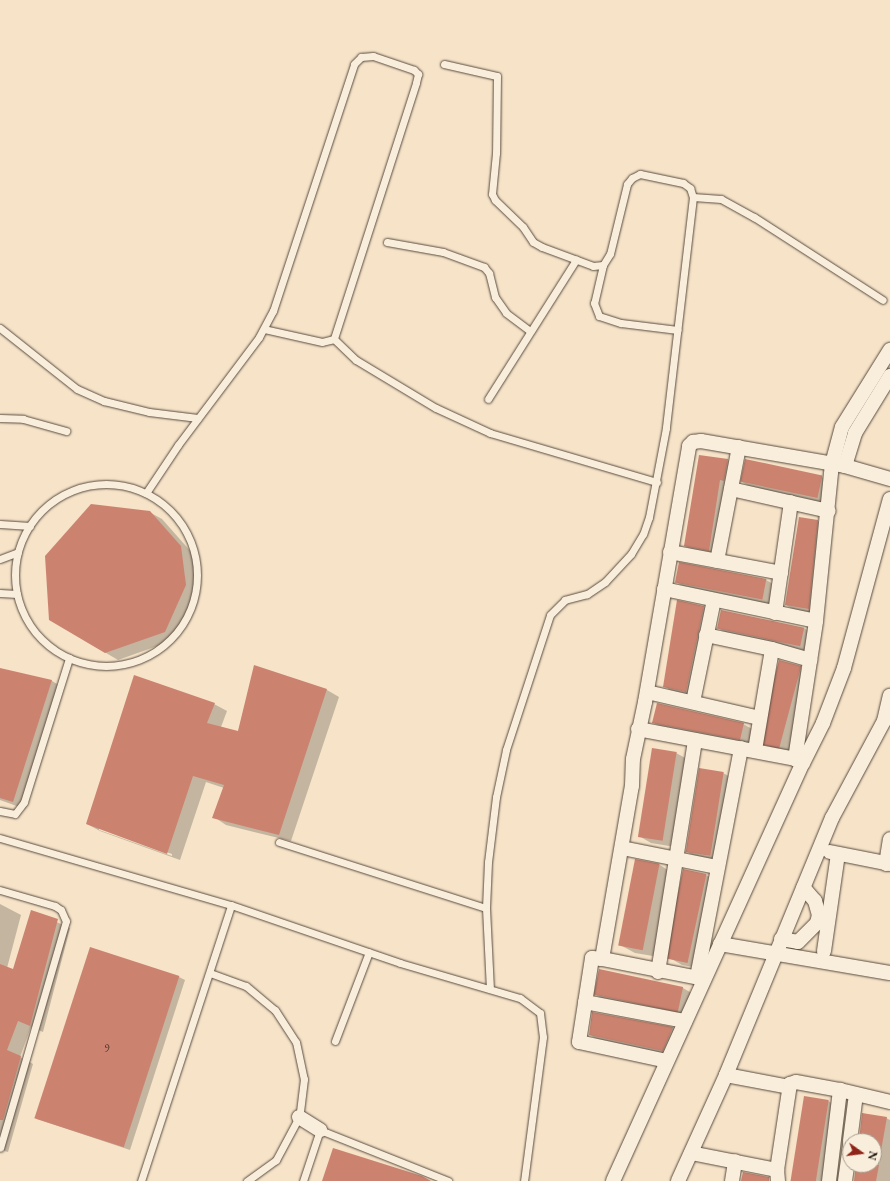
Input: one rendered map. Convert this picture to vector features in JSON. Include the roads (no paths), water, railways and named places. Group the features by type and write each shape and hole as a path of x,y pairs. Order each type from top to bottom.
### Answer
{"street":[{"path":"799,761 829,512 838,465 842,427 890,350"},
{"path":"838,465 855,433 890,376"},
{"path":"602,960 622,848 638,729 647,692 689,446 693,442 701,441 738,447 838,465 890,479"},
{"path":"718,561 738,447"},
{"path":"731,489 829,512"},
{"path":"613,1181 686,1021 701,978 720,944 799,761 823,723 844,668 890,499"},
{"path":"775,613 791,502"},
{"path":"670,552 781,573"},
{"path":"664,589 816,621"},
{"path":"693,702 714,600"},
{"path":"706,635 772,649 810,660"},
{"path":"754,750 772,649"},
{"path":"647,692 760,718"},
{"path":"678,1181 726,1075 832,818 884,720 890,696"},
{"path":"638,729 754,750 799,761"},
{"path":"658,972 695,740"},
{"path":"701,978 716,867 741,748"},
{"path":"818,851 888,864 890,839"},
{"path":"622,848 716,867"},
{"path":"824,951 838,854"},
{"path":"781,939 798,942 817,923 819,914 814,901 803,887"},
{"path":"720,944 890,973"},
{"path":"667,1061 579,1042 592,958 658,972 701,978"},
{"path":"585,1002 686,1021"},
{"path":"726,1075 789,1086"},
{"path":"691,1153 735,1162 778,1175 789,1086 793,1082 840,1090 890,1102"},
{"path":"829,1181 840,1090"},
{"path":"851,1133 856,1094"},
{"path":"299,1117 320,1130"},
{"path":"732,1181 735,1162"}],"lane":[{"path":"146,493 198,418 264,329 285,275 350,71 357,59 366,56 373,56 414,70 418,74 418,78 334,339"},
{"path":"444,64 497,76 496,154 492,194 495,200 523,227 533,242 593,266 603,265"},
{"path":"490,989 486,908 488,862 496,797 506,750 545,627 557,606 565,600 597,589 631,554 644,534 657,482 678,330 693,197 690,188 683,183 640,174 632,178 627,184 610,254 603,265 594,303 599,316 621,323 678,330"},
{"path":"693,197 721,199 754,217 883,300"},
{"path":"387,242 443,252 484,267 488,273 496,298 506,314 530,331"},
{"path":"488,399 576,260"},
{"path":"0,328 77,389 104,401 149,412 198,418"},
{"path":"264,329 322,342 334,339"},
{"path":"334,339 356,360 436,408 490,433 657,482"},
{"path":"0,418 23,419 66,431"},
{"path":"108,484 146,493 172,514 190,542 196,568 190,607 168,641 140,659 108,666 81,663 56,651 35,632 24,614 17,594 16,580 18,552 30,526 58,498 82,488 108,484"},
{"path":"0,524 30,526"},
{"path":"0,559 18,552"},
{"path":"0,593 17,594"},
{"path":"0,811 15,814 24,802 69,658"},
{"path":"0,838 231,905 369,952 520,998 540,1013 543,1037 524,1181"},
{"path":"279,842 486,908"},
{"path":"0,890 55,906 61,910 66,921 0,1148"},
{"path":"141,1181 231,905"},
{"path":"335,1040 369,952"},
{"path":"210,973 246,986 276,1010 296,1042 304,1079 299,1117 276,1160 247,1181"},
{"path":"303,1181 320,1130 448,1181"}]}
